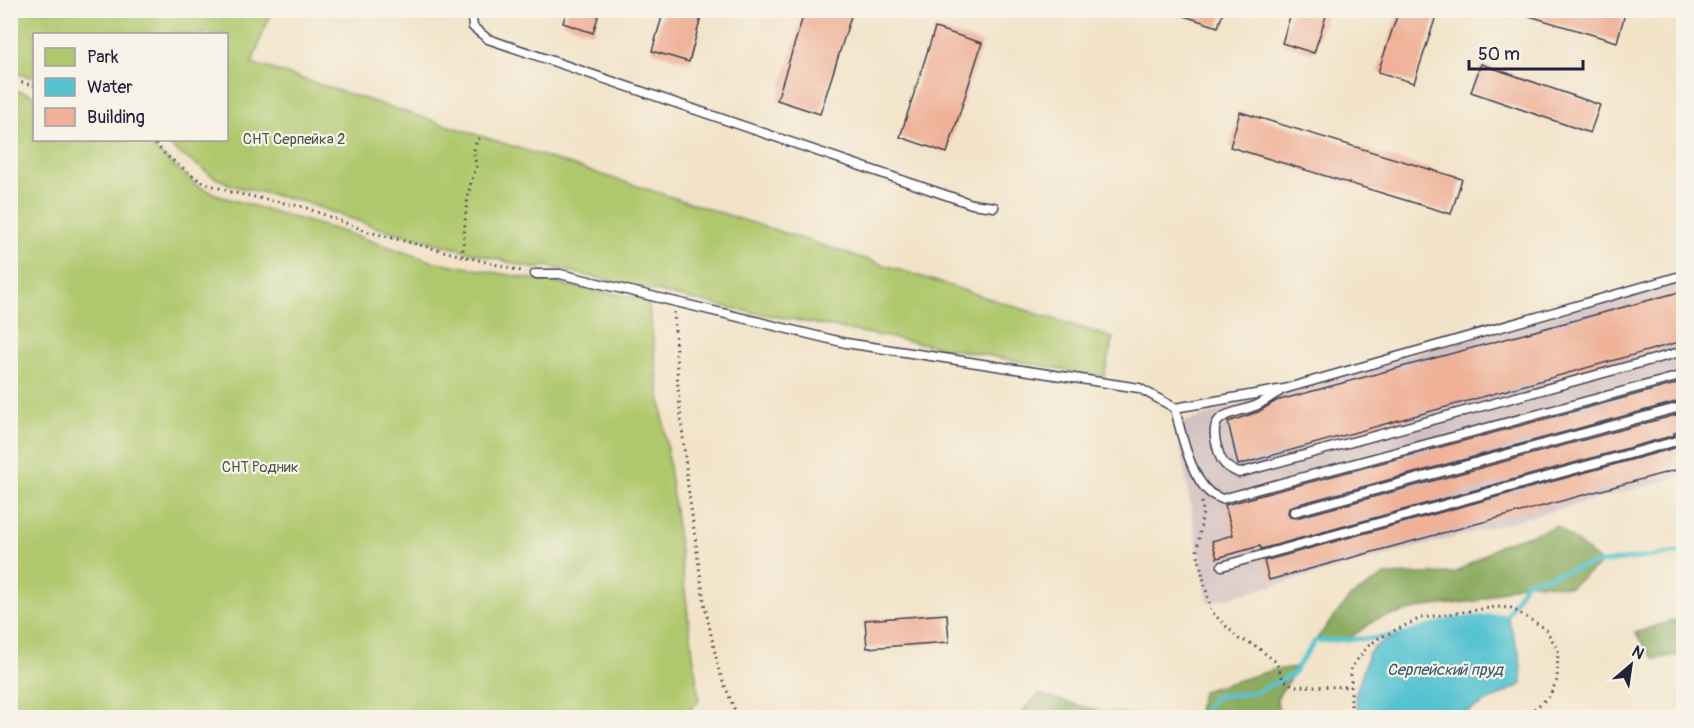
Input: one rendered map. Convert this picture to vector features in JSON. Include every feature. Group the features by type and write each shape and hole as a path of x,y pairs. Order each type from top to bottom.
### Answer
{"lane":[{"path":"471,10 473,27 488,39 972,204 994,207"},
{"path":"535,274 560,274 846,342 1139,388 1175,408 1284,389 1683,275"},
{"path":"1284,389 1256,405 1223,415 1217,423 1214,437 1220,459 1228,469 1239,473 1683,351"},
{"path":"1175,408 1181,434 1198,479 1210,493 1222,499 1683,375"},
{"path":"1294,512 1683,406"},
{"path":"1222,566 1683,439"}],"path":[{"path":"10,79 33,86"},
{"path":"462,256 470,180 477,166 473,155 475,144 481,136"},
{"path":"152,141 167,156 200,181 230,192 304,207 369,232 535,274"},
{"path":"673,301 678,388 688,487 704,602 719,671 738,717"},
{"path":"1201,483 1203,512 1197,551 1211,611 1239,639 1252,644 1276,662 1283,679 1294,686 1351,687"},
{"path":"1351,717 1351,668 1367,647 1379,638 1421,618 1496,607 1511,608 1546,629 1558,651 1557,680 1549,697 1534,709 1514,717"}],"shaded area":[{"path":"1683,279 1683,476 1208,603 1176,425 1284,389"}],"green space":[{"name":"СНТ Серпейка 2","path":"10,11 271,11 252,63 1113,338 1104,377 730,308 546,266 535,269 375,227 304,202 234,186 216,178 165,141 228,141 228,33 33,33 33,78 11,72"},
{"name":"СНТ Родник","path":"10,89 33,95 33,141 145,141 198,186 222,197 344,232 431,261 648,300 699,701 681,718 11,717"},
{"path":"1557,526 1602,563 1570,587 1526,582 1477,601 1425,607 1377,619 1348,639 1315,641 1349,598 1385,575 1455,573 1502,544"},
{"path":"1675,620 1683,624 1683,654 1654,659 1635,633"},
{"path":"1298,667 1277,698 1279,717 1197,717 1202,691 1273,670"},
{"path":"1039,694 1102,712 1156,717 1017,717"}],"water":[{"name":"Серпейский пруд","path":"1507,615 1520,656 1522,684 1457,717 1360,717 1355,696 1369,653 1380,643 1452,620"}],"building":[{"path":"567,10 600,10 593,33 563,23"},
{"path":"664,10 703,10 689,62 652,51"},
{"path":"805,10 853,10 820,114 777,100"},
{"path":"1175,10 1224,10 1218,27 1175,13"},
{"path":"1292,10 1328,10 1314,53 1282,43"},
{"path":"1399,10 1438,10 1414,83 1378,72"},
{"path":"1522,10 1626,10 1617,42 1522,14"},
{"path":"935,28 982,43 947,153 900,137"},
{"path":"1481,64 1600,105 1590,133 1471,92"},
{"path":"1240,112 1462,179 1451,214 1230,147"},
{"path":"1683,291 1683,341 1238,465 1228,422 1258,412 1276,401"},
{"path":"1683,382 1683,400 1292,506 1288,513 1290,517 1296,518 1683,413 1683,431 1674,433 1675,435 1261,549 1260,546 1217,558 1212,541 1233,535 1225,505"},
{"path":"1678,447 1683,468 1269,580 1264,561"},
{"path":"947,614 949,642 867,648 865,620"}],"waterway":[{"path":"1197,718 1216,696 1254,693 1292,675 1315,641 1379,638 1406,634 1452,620 1507,615 1526,582 1593,564 1684,552"}]}
